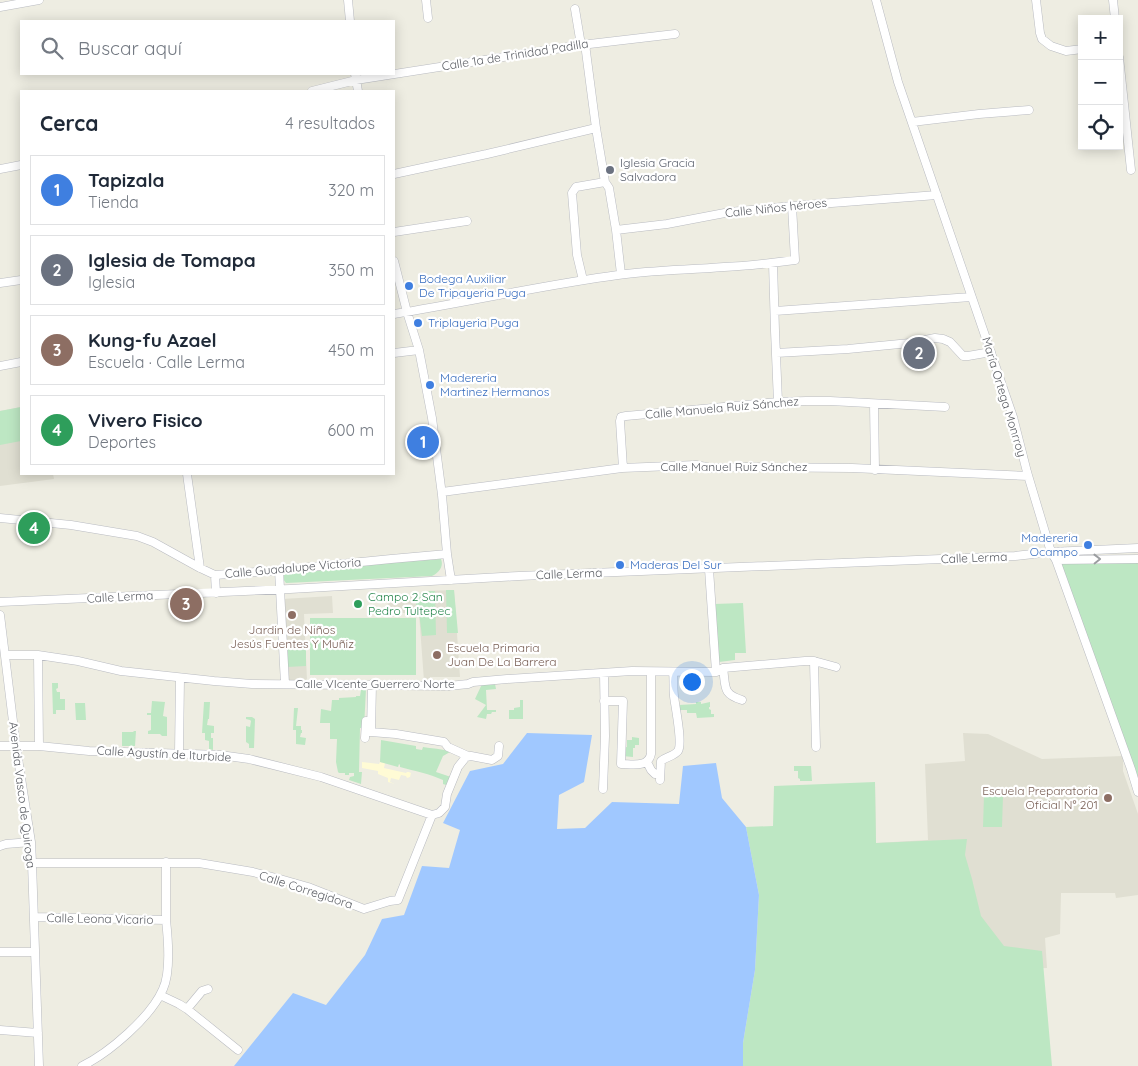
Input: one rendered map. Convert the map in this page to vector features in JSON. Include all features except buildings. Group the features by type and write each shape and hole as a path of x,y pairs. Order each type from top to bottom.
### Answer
{"street":[{"path":"0,7 39,0"},
{"path":"348,0 350,20"},
{"path":"426,0 428,18"},
{"name":"María Ortega Monrroy","path":"876,0 898,82 1013,417 1028,476 1051,552 1056,560 1138,792"},
{"path":"1036,0 1042,39 1051,46 1066,51 1078,50"},
{"path":"1113,0 1115,15"},
{"path":"575,9 583,45 605,182 610,188 621,274"},
{"name":"Calle 1a de Trinidad Padilla","path":"395,72 675,34"},
{"path":"1119,60 1133,166"},
{"name":"Calle 1a de Trinidad Padilla","path":"315,90 356,77 370,75"},
{"path":"356,77 358,90"},
{"path":"912,122 1029,110"},
{"path":"395,174 596,128"},
{"path":"0,168 20,165"},
{"path":"583,280 577,255 572,193 576,187 605,182"},
{"name":"Calle Niños héroes","path":"616,230 667,224 730,212 937,195"},
{"path":"395,314 492,295 621,274 795,260 792,206"},
{"path":"395,232 467,221"},
{"path":"773,263 778,402"},
{"path":"395,265 419,350 432,418 451,580"},
{"path":"0,282 20,280"},
{"path":"774,311 971,297"},
{"path":"776,353 848,350 910,343 935,338 950,342 963,356 991,352"},
{"path":"395,353 419,350"},
{"path":"0,366 20,362"},
{"name":"Calle Manuela Ruíz Sánchez","path":"624,468 621,417 778,402 821,401 945,407"},
{"path":"874,404 875,470"},
{"name":"Calle Manuel Ruiz Sánchez","path":"442,492 624,468 696,465 711,468 776,467 1028,476"},
{"path":"187,475 200,568"},
{"name":"Calle Guadalupe Victoria","path":"0,518 71,525 137,536 153,542 200,568 215,574 447,554"},
{"name":"Calle Lerma","path":"0,602 279,590 451,580 1015,556 1051,552 1138,548"},
{"path":"1056,560 1138,559"},
{"path":"709,569 719,670 726,692 732,697 742,700"},
{"path":"278,570 285,684"},
{"path":"215,574 216,593"},
{"name":"Avenida Vasco de Quiroga","path":"0,615 3,653 31,842 39,1066"},
{"name":"Calle VIcente Guerrero Norte","path":"3,653 38,654 121,671 252,684 449,686 490,680 632,671 719,670 771,663 805,661 814,661 836,667"},
{"path":"38,654 39,746"},
{"path":"814,661 816,748"},
{"path":"604,701 623,702 621,766 647,762 651,754 651,672"},
{"path":"647,762 651,770 660,776 661,761 674,754 679,747 673,672"},
{"path":"603,789 605,736 604,673"},
{"path":"179,753 180,678"},
{"path":"365,738 370,684"},
{"path":"370,684 371,732 444,742 448,747 468,756 492,760 498,756 499,746"},
{"name":"Calle Agustín de Iturbide","path":"0,746 39,746 89,751 179,753 249,760 321,776 435,814"},
{"path":"435,814 445,807 447,794 458,767 468,756"},
{"name":"Calle Corregidora","path":"32,863 199,863 253,872 308,887 364,908 400,898 435,814"},
{"path":"0,846 31,842"},
{"name":"Calle Leona Vicario","path":"82,1066 96,1059 124,1037 144,1016 164,989 168,961 166,862"},
{"name":"Calle Leona Vicario","path":"34,917 166,920"},
{"path":"0,952 35,952"},
{"path":"187,1009 202,991 208,990"},
{"path":"160,995 180,1004 238,1050"},
{"path":"0,1030 38,1033"}],"shaded area":[{"path":"20,407 20,475 53,475 54,479 0,486 0,411"},
{"path":"454,590 460,677 430,677 430,680 424,681 419,613 387,613 388,600 400,599 426,591"},
{"name":"Jardin de Niños Jesús Fuentes Y Muñiz","path":"332,596 333,613 304,614 307,680 288,680 282,599"},
{"path":"963,733 988,734 1042,759 1123,756 1123,771 1138,814 1138,895 1116,898 1115,893 1061,893 1060,934 1045,938 1047,968 983,971 808,1066 875,782 876,843 928,840 925,764 965,761"},
{"path":"362,762 385,763 384,768 409,772 411,773 410,777 407,778 401,775 399,780 391,778 390,782 395,784 388,782 388,778 378,774 378,771 362,768"}],"green space":[{"path":"20,407 20,441 0,445 0,411"},
{"path":"441,559 440,569 432,576 286,583 283,579 286,574"},
{"path":"1059,559 1138,560 1138,783"},
{"path":"446,590 454,590 458,633 447,633"},
{"path":"426,591 435,591 436,635 422,636 419,613 416,612 416,595"},
{"path":"743,603 746,653 735,653 735,660 719,662 714,604"},
{"path":"310,618 416,618 416,675 310,675"},
{"path":"306,645 306,666 287,667 286,646"},
{"path":"52,683 58,683 58,688 56,689 57,692 60,692 60,699 65,699 65,710 56,710 56,714 53,714"},
{"path":"482,684 495,684 496,689 486,690 487,710 496,710 496,712 487,714 486,719 477,717 486,705 475,699"},
{"path":"366,689 364,728 360,728 359,772 362,772 361,784 349,780 350,777 354,776 354,773 345,775 345,773 338,772 336,762 337,739 330,739 330,723 320,723 321,709 331,711 332,700 360,696 361,690"},
{"path":"520,700 523,700 523,719 509,719 509,710 520,707"},
{"path":"152,701 165,702 163,716 167,717 167,736 148,734 148,731 151,730 151,715 147,715 147,713 151,713"},
{"path":"204,702 210,702 207,725 214,726 214,733 211,733 213,750 209,749 209,741 205,740 205,733 202,733"},
{"path":"696,702 701,702 701,704 710,702 709,709 711,714 714,714 714,717 697,718 696,713 687,713 687,710 679,710 679,705 696,704"},
{"path":"75,703 85,703 86,720 76,720"},
{"path":"294,708 298,708 296,726 301,726 302,733 300,737 306,738 305,745 296,744 296,730 293,730"},
{"path":"246,717 255,719 254,748 249,748 249,744 246,742 246,726 250,727 251,721 246,719"},
{"path":"136,731 135,746 122,746 122,732"},
{"path":"632,737 639,738 639,745 635,745 635,748 633,748 633,757 622,756 622,748 627,747 627,740 632,740"},
{"path":"381,740 416,746 416,749 422,750 423,747 446,750 458,755 450,752 443,756 436,772 451,777 446,785 443,784 443,780 428,774 400,767 399,764 398,767 380,762"},
{"path":"794,766 811,766 812,781 800,781 798,771 794,771"},
{"path":"875,782 876,843 967,839 965,855 981,916 1004,946 1042,951 1052,1066 743,1066 743,1043 755,970 759,895 746,827 773,826 774,786"},
{"path":"984,795 1003,796 1002,827 983,827"}],"water":[{"path":"527,733 592,735 584,782 559,795 557,829 585,828 612,802 679,804 683,766 716,763 722,798 746,827 759,895 755,970 743,1043 743,1066 234,1066 293,993 326,1005 365,955 382,919 404,915 422,866 449,868 460,830 443,823 470,771 503,764"}],"place":[{"name":"Iglesia Gracia Salvadora","path":"610,170"},
{"name":"Bodega Auxiliar De Tripayeria Puga","path":"409,286"},
{"name":"Triplayeria Puga","path":"418,323"},
{"name":"Iglesia de Tomapa","path":"919,353"},
{"name":"Madereria Martinez Hermanos","path":"430,385"},
{"name":"Tapizala","path":"423,442"},
{"name":"Vivero Fisico","path":"34,528"},
{"name":"Madereria Ocampo","path":"1088,545"},
{"name":"Maderas Del Sur","path":"620,565"},
{"name":"Kung-fu Azael","path":"186,604"},
{"name":"Campo 2 San Pedro Tultepec","path":"358,604"},
{"name":"Jardin de Niños Jesús Fuentes Y Muñiz","path":"292,615"},
{"name":"Escuela Primaria Juan De La Barrera","path":"437,655"},
{"name":"Escuela Preparatoria Oficial N° 201","path":"1108,798"}]}
